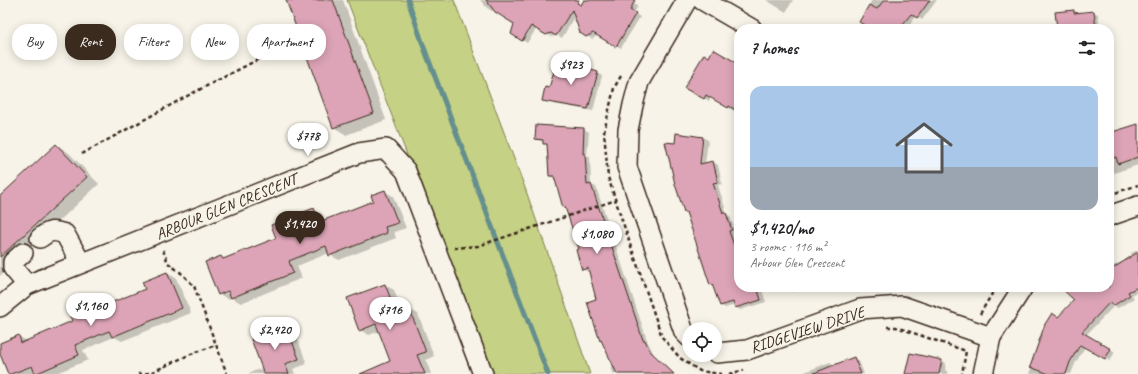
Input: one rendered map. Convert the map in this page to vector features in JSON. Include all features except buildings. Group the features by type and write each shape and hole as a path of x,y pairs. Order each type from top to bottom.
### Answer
{"street":[{"path":"682,326 627,167 628,130 632,105 639,82 687,0"},
{"path":"702,0 743,24"},
{"name":"ARBOUR GLEN CRESCENT","path":"0,307 26,285 359,152 386,149 406,171 483,374"},
{"path":"1114,214 1138,206"},
{"path":"40,238 46,233 55,230 65,234 81,263"},
{"path":"23,253 14,262 13,268 26,285"},
{"path":"983,374 991,337 1020,292"},
{"name":"RIDGEVIEW DRIVE","path":"722,352 747,350 860,309 895,306 902,306 991,337"}],"path":[{"path":"82,154 189,95 258,60"},
{"path":"1114,193 1138,184"},
{"path":"436,250 478,246 616,200"},
{"path":"157,233 168,263 180,272 194,286 227,374"},
{"path":"979,316 993,292"},
{"path":"881,326 896,327 966,351 962,374"},
{"path":"138,374 150,373 191,354 216,345"},
{"path":"729,374 750,368"}],"green space":[{"path":"347,0 454,0 525,188 590,374 492,374"}],"waterway":[{"path":"408,0 423,45 548,374"}]}
